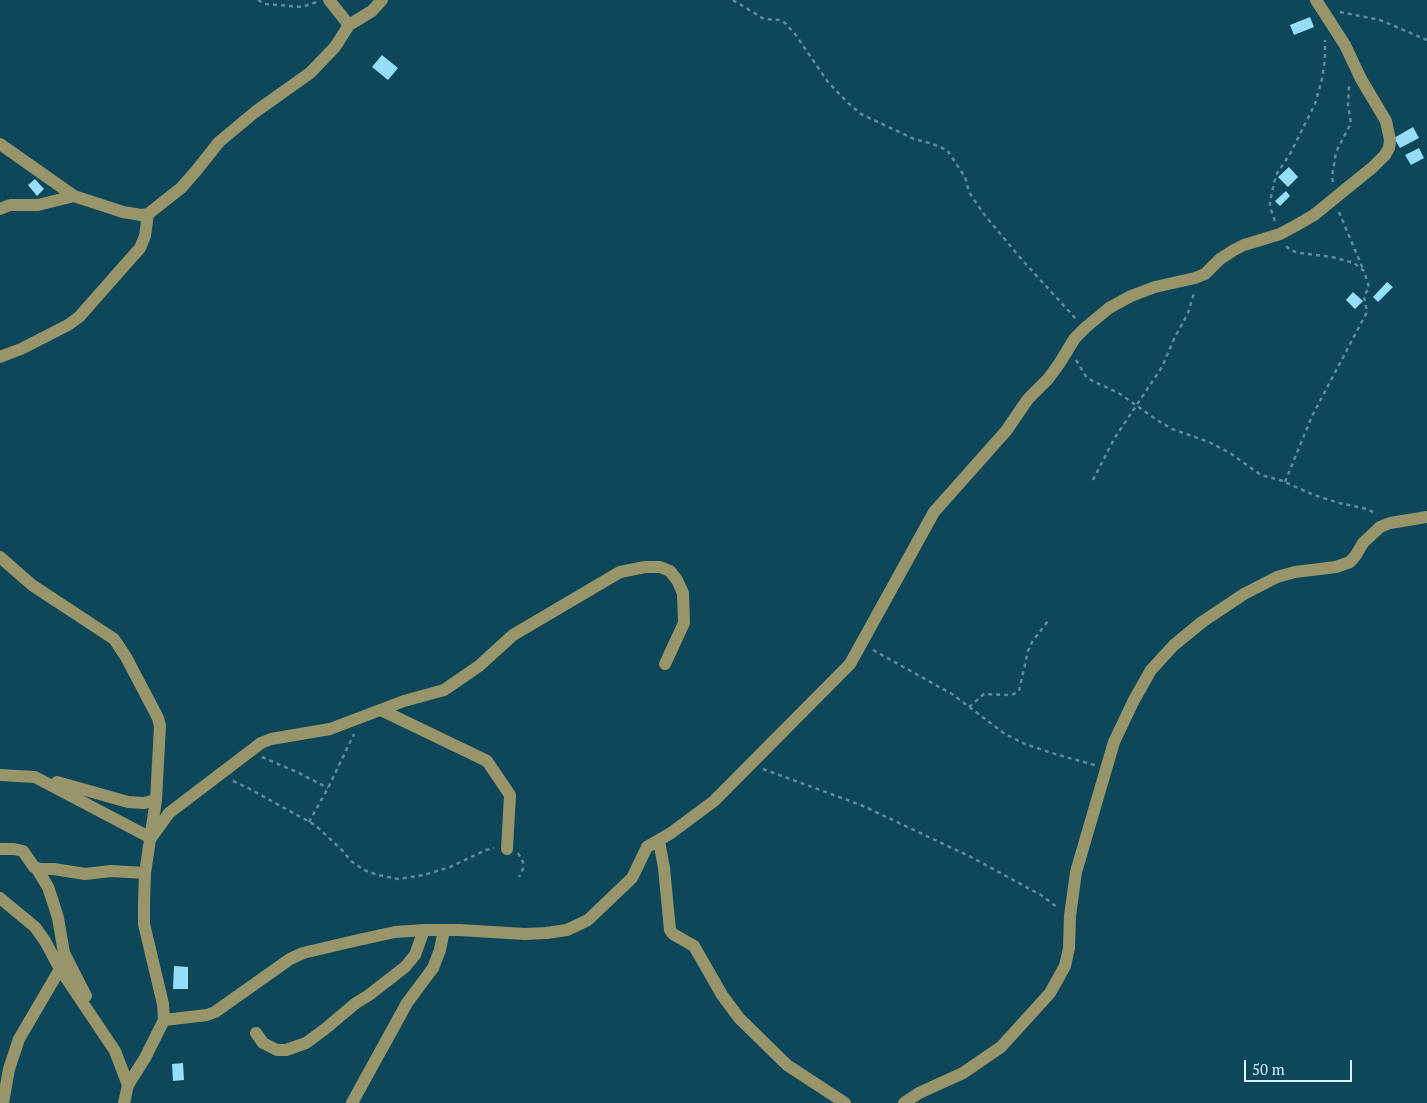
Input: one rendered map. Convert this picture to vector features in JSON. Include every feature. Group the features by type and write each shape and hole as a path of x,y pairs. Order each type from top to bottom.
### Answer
{"street":[{"path":"329,0 349,25"},
{"path":"0,144 74,196 123,212 141,215 148,214 180,188 219,142 255,112 310,73 335,47 349,25 372,11 382,0"},
{"path":"164,1020 207,1016 290,959 303,953 395,932 444,930 525,934 566,930 588,920 632,878 648,847 699,813 850,664 934,512 1006,431 1028,399 1048,379 1070,344 1085,328 1109,308 1131,296 1155,287 1205,274 1234,250 1280,234 1314,215 1385,155 1389,148 1390,140 1386,122 1361,79 1345,45 1317,3"},
{"path":"0,209 10,205 38,205 74,196"},
{"path":"0,357 21,349 68,325 79,317 140,248 145,236 148,214"},
{"path":"904,1103 919,1093 963,1073 1002,1047 1050,993 1066,966 1076,872 1114,742 1151,670 1174,645 1202,622 1244,594 1277,577 1296,572 1336,567 1350,562 1373,533 1390,523 1427,518"},
{"path":"0,557 32,585 114,640 126,656 154,708 160,726 156,800 145,873 144,924 163,1004 164,1020 145,1058 128,1085 124,1103"},
{"path":"151,838 170,813 261,743 271,739 330,730 404,701 444,690 479,666 513,635 620,572 645,567 660,567 670,571 677,580 682,594 684,623 665,664"},
{"path":"381,710 487,761 510,795 507,849"},
{"path":"0,775 35,777 128,802 144,803 156,800"},
{"path":"35,777 151,838"},
{"path":"658,841 664,868 670,930 673,934 694,946 722,995 739,1018 751,1030 787,1064 845,1103"},
{"path":"0,849 23,851 48,887 58,918 64,953 86,995 87,1009"},
{"path":"37,869 54,869 85,874 111,871 145,873"},
{"path":"0,898 35,927 45,941 60,969 115,1051 128,1085"},
{"path":"256,1033 263,1044 277,1050 286,1050 306,1043 326,1030 356,1003 405,967 415,955 424,930"},
{"path":"352,1103 407,1003 433,968 440,950 444,930"},
{"path":"3,1103 4,1071 19,1039 60,969"}],"path":[{"path":"258,0 266,4 302,7 321,0"},
{"path":"733,0 764,19 780,20 785,23 795,34 828,82 861,114 914,139 934,144 947,150 965,177 969,192 983,213 1023,261 1085,328"},
{"path":"1317,3 1333,11 1380,20 1427,40"},
{"path":"1325,38 1325,59 1322,79 1314,104 1290,154 1276,175 1270,201 1271,212 1286,246 1290,250 1299,254 1332,257 1354,263 1364,271"},
{"path":"1285,482 1312,416 1367,312 1364,297 1369,283 1341,219 1338,196 1332,177 1338,145 1351,123 1348,105 1349,84"},
{"path":"1093,480 1114,440 1162,368 1174,339 1188,313 1194,294 1205,274"},
{"path":"1070,344 1077,363 1087,378 1120,394 1172,429 1209,442 1242,460 1261,474 1322,497 1367,509 1390,523"},
{"path":"969,707 984,694 1008,695 1019,691 1028,651 1032,642 1048,621"},
{"path":"861,644 944,690 1005,734 1025,744 1106,768"},
{"path":"309,822 328,788 362,717"},
{"path":"250,752 297,772 328,788"},
{"path":"750,764 861,805 971,857 1041,895 1070,916"},
{"path":"219,776 248,788 309,822 328,836 351,861 364,870 378,875 398,879 424,876 450,867 486,850 500,847 515,851 520,856 523,869 519,877"}],"building":[{"path":"1310,17 1314,27 1294,35 1290,25"},
{"path":"382,55 398,68 388,80 372,67"},
{"path":"1413,127 1419,138 1400,148 1394,138"},
{"path":"1419,148 1424,158 1411,165 1405,155"},
{"path":"1289,167 1298,177 1288,187 1278,177"},
{"path":"35,179 44,189 37,196 28,185"},
{"path":"1286,191 1290,196 1280,206 1275,201"},
{"path":"1387,282 1393,287 1378,302 1373,297"},
{"path":"1353,292 1363,301 1355,309 1346,300"},
{"path":"174,966 188,967 188,989 173,989"},
{"path":"183,1063 184,1080 173,1081 172,1064"}]}
